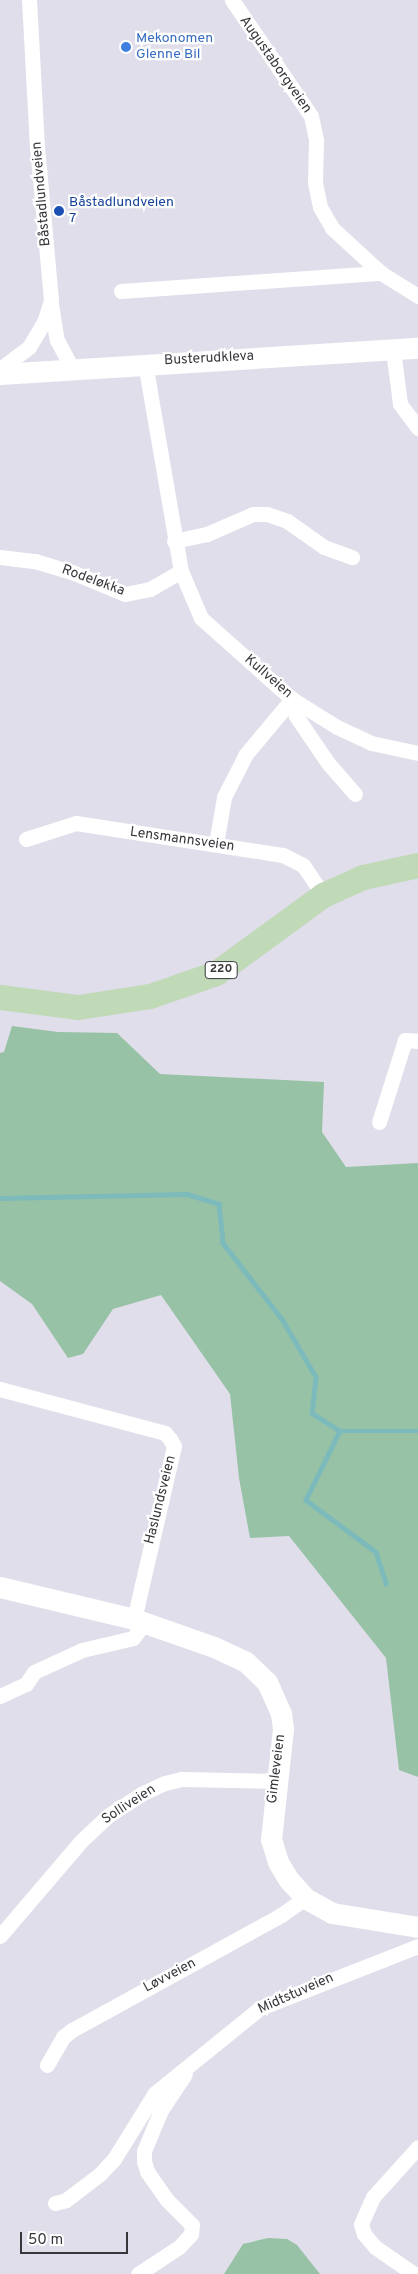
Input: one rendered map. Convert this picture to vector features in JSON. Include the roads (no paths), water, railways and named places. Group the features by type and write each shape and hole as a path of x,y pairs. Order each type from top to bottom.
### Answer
{"main road":[{"name":"220","path":"0,997 78,1007 150,996 216,973 323,895 363,877 418,865"}],"street":[{"name":"Båstadlundveien","path":"0,369 15,360 33,342 44,322 51,300 37,147 29,0"},
{"name":"Augustaborgveien","path":"232,0 311,116 316,140 315,183 320,207 332,228 381,273 418,296"},
{"path":"121,290 381,273"},
{"path":"51,300 57,340 72,368"},
{"name":"Busterudkleva","path":"0,374 145,363 418,348"},
{"path":"393,350 400,404 418,428"},
{"name":"Kullveien","path":"145,363 174,541 189,597 201,618 292,699 337,727 371,743 418,753"},
{"path":"174,541 207,534 253,514 267,514 287,521 324,547 352,557"},
{"name":"Rodeløkka","path":"0,557 34,561 72,572 125,594 150,589 181,571"},
{"path":"292,699 296,716 328,763 355,794"},
{"path":"216,844 224,797 246,754 292,699"},
{"name":"Lensmannsveien","path":"26,839 76,824 283,855 303,865 323,895"},
{"path":"379,1122 405,1040 418,1041"},
{"name":"Haslundsveien","path":"0,1390 165,1433 170,1439 174,1446 140,1621"},
{"name":"Gimleveien","path":"0,1587 140,1621 222,1650 246,1662 268,1682 274,1694 283,1728 271,1839 278,1862 305,1898 332,1913 418,1927"},
{"path":"0,1696 26,1684 34,1672 77,1652 133,1638 140,1621"},
{"name":"Solliveien","path":"0,1936 82,1841 109,1815 141,1794 165,1782 182,1779 277,1781"},
{"name":"Løvveien","path":"46,2065 63,2037 72,2030 281,1915 305,1898"},
{"name":"Midtstuveien","path":"55,2203 66,2200 100,2174 114,2159 155,2093 260,2008 418,1946"},
{"name":"Midtstuveien","path":"138,2274 179,2247 191,2234 192,2225 167,2200 146,2171 144,2151 161,2110 188,2065"},
{"path":"414,2274 375,2247 364,2234 361,2224 373,2197 418,2147"}],"waterway":[{"path":"0,1198 187,1194 219,1204 223,1243 282,1319 316,1377 312,1413 340,1431 306,1500 376,1552 386,1583"},
{"path":"340,1431 418,1431"}],"place":[{"name":"Mekonomen Glenne Bil","path":"126,47"},
{"name":"Båstadlundveien 7","path":"59,211"}]}
